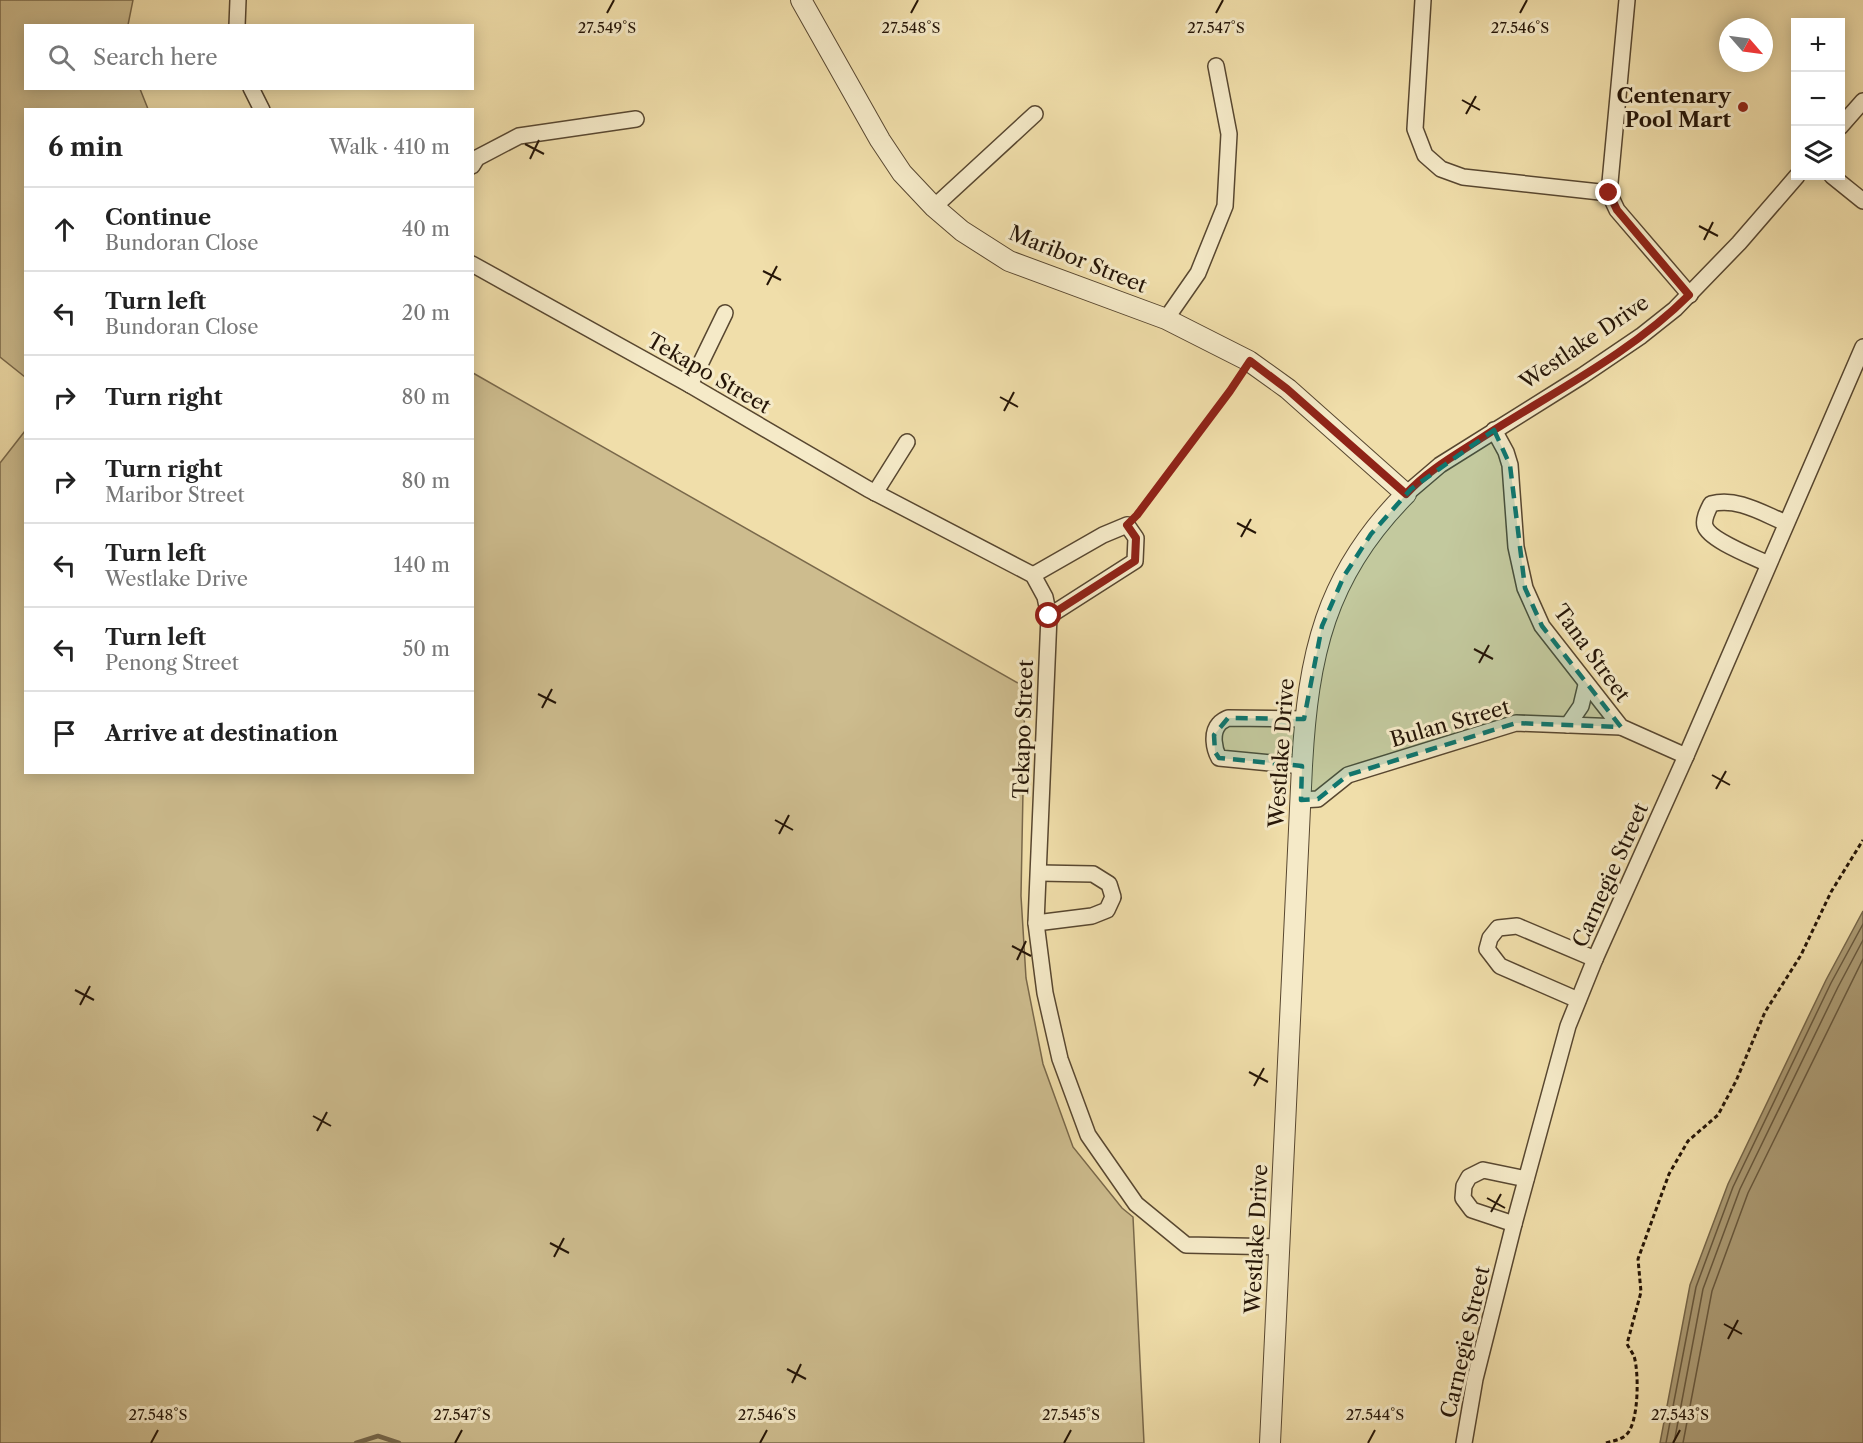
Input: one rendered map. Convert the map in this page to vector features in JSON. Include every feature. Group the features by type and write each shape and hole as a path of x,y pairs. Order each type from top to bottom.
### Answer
{"street":[{"path":"237,24 238,0"},
{"name":"Maribor Street","path":"801,0 880,140 902,173 934,207 962,231 1009,261 1166,319 1250,361 1287,389 1406,494"},
{"path":"1423,0 1415,129 1425,155 1441,169 1463,177 1609,193"},
{"path":"1627,0 1609,193 1617,210 1689,295"},
{"path":"1166,319 1198,273 1225,206 1228,134 1216,66"},
{"path":"252,90 261,108"},
{"path":"1841,126 1863,101"},
{"path":"934,207 1035,114"},
{"path":"474,163 477,158 519,136 636,119"},
{"name":"Westlake Drive","path":"1270,1443 1304,719 1314,655 1331,603 1356,555 1378,525 1406,494 1440,465 1582,376 1675,309 1739,243 1794,180"},
{"path":"1837,180 1863,201"},
{"name":"Tekapo Street","path":"474,265 690,385 875,493 1033,575 1045,597 1049,616 1036,923 1045,993 1060,1059 1088,1135 1136,1204 1186,1245 1280,1247"},
{"path":"690,385 725,313"},
{"name":"Carnegie Street","path":"1464,1443 1475,1378 1568,1026 1595,959 1686,756 1863,347"},
{"name":"Tana Street","path":"1494,430 1510,465 1516,547 1525,588 1542,626 1620,727 1686,756"},
{"path":"875,493 907,442"},
{"path":"1768,564 1709,534 1704,524 1706,514 1711,504 1722,501 1736,502 1786,523"},
{"path":"1033,575 1103,535 1127,525 1136,538 1135,561 1049,616"},
{"path":"1568,725 1581,706 1586,685"},
{"path":"1302,766 1219,758 1215,752 1214,735 1219,723 1228,717 1304,719"},
{"name":"Bulan Street","path":"1301,800 1318,799 1348,776 1516,723 1620,727"},
{"path":"1036,923 1092,916 1107,910 1113,897 1109,884 1093,874 1039,873"},
{"path":"1578,1000 1500,966 1487,949 1490,939 1498,928 1517,926 1595,959"},
{"path":"1514,1224 1472,1210 1463,1198 1464,1186 1469,1177 1483,1170 1526,1179"}],"path":[{"path":"1127,525 1216,410 1250,361"},
{"path":"1606,1443 1627,1434 1634,1418 1637,1371 1634,1355 1627,1344 1641,1292 1638,1259 1669,1174 1688,1141 1718,1115 1736,1081 1765,1012 1801,955 1831,892 1863,840"}],"highlighted area":[{"path":"1494,430 1510,465 1525,588 1542,626 1621,727 1516,723 1348,775 1318,799 1301,800 1302,766 1233,761 1219,758 1215,752 1214,735 1228,718 1304,719 1322,626 1344,576 1371,534 1411,489"}],"shaded area":[{"path":"0,0 133,0 128,24 24,24 24,90 140,90 148,108 24,108 24,376 0,357"},
{"path":"474,374 1025,687 1021,896 1026,978 1043,1064 1073,1147 1122,1208 1133,1217 1144,1443 0,1443 0,463 24,432 24,774 474,774"}],"water":[{"path":"1863,911 1863,1443 1660,1443 1690,1285 1728,1184 1826,980"}],"waterway":[{"path":"356,1443 378,1436 399,1443"}],"place":[{"name":"Centenary Pool Mart","path":"1743,107"}],"route":[{"path":"1049,616 1093,590 1135,561 1136,538 1127,525 1137,515 1250,361 1287,389 1406,494 1440,465 1641,336 1689,295 1617,210 1609,193"}]}
